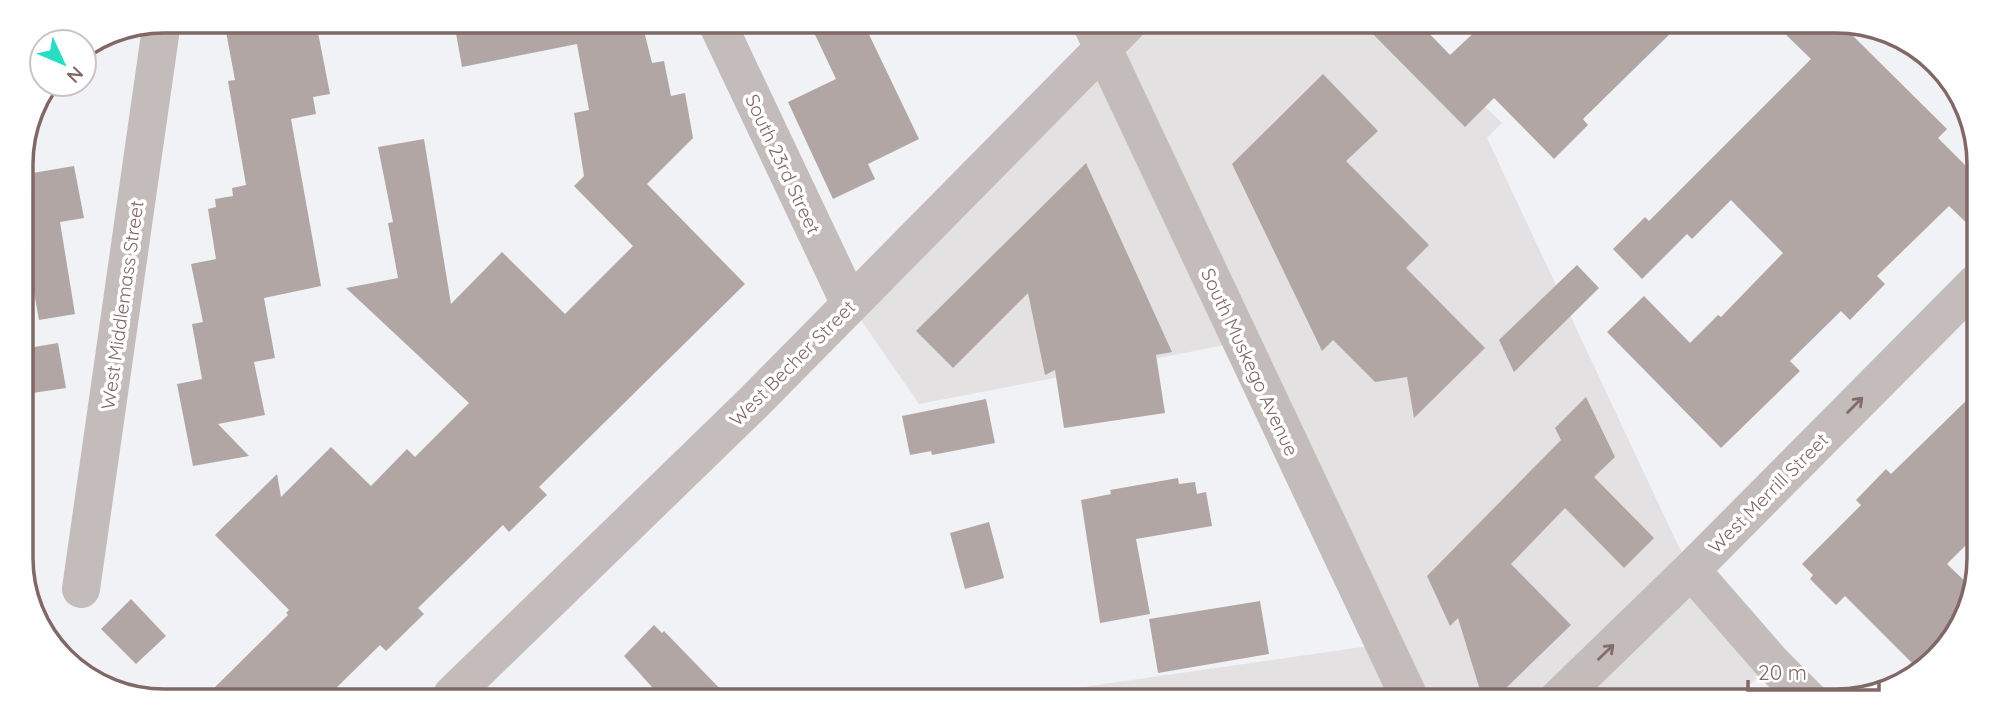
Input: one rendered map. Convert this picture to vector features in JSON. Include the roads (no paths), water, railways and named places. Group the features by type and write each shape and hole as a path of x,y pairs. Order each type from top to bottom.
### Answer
{"street":[{"name":"West Middlemass Street","path":"81,589 160,33"},
{"name":"South 23rd Street","path":"722,33 850,304"},
{"name":"West Becher Street","path":"458,689 850,304 1107,33"},
{"name":"South Muskego Avenue","path":"1107,33 1405,688"},
{"name":"West Merrill Street","path":"1568,688 1691,570 1967,292"},
{"path":"1691,570 1797,688"}]}
